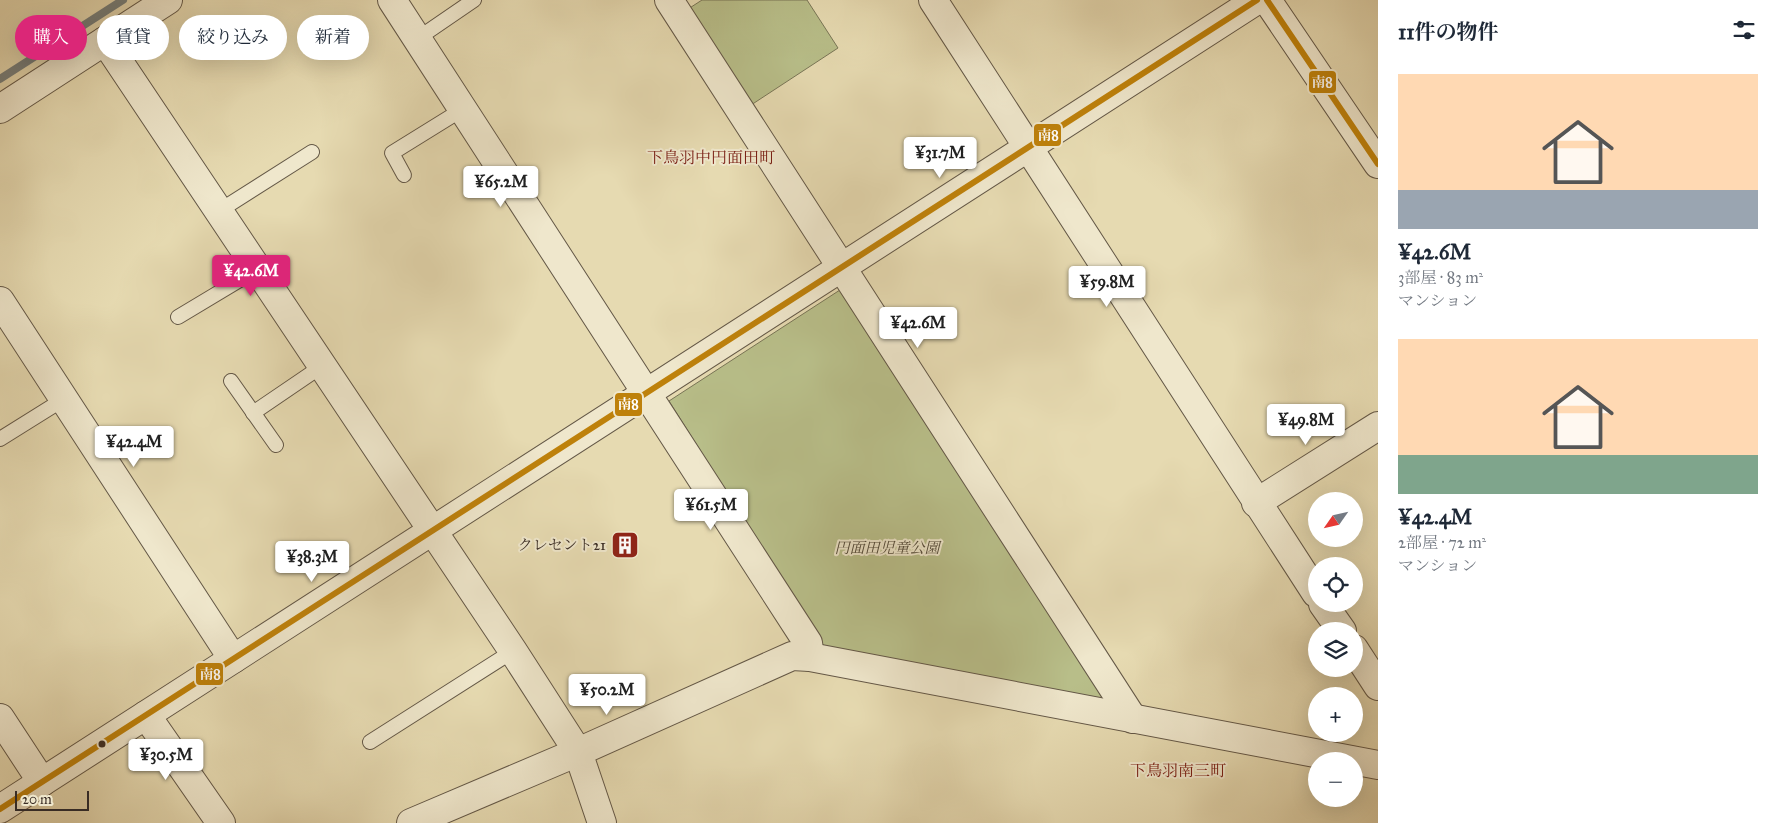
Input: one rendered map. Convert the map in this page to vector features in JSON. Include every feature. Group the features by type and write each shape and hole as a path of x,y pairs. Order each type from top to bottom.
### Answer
{"street":[{"path":"145,15 168,0"},
{"path":"392,0 808,643 810,657"},
{"path":"669,0 1133,720"},
{"path":"933,0 1308,581"},
{"path":"0,809 1257,0"},
{"path":"1267,0 1378,164"},
{"path":"0,109 97,46"},
{"path":"118,60 514,651 578,752 602,823"},
{"path":"0,301 233,659"},
{"path":"1256,503 1378,426"},
{"path":"411,823 578,752 792,656 810,657 1378,766"},
{"path":"1363,663 1378,686"},
{"path":"146,715 221,823"},
{"path":"0,718 42,782"}],"lane":[{"path":"417,39 474,0"},
{"path":"404,175 392,153 463,110"},
{"path":"218,211 312,152"},
{"path":"178,317 258,269"},
{"path":"253,413 322,366"},
{"path":"231,381 276,445"},
{"path":"0,439 64,399"},
{"path":"370,742 514,651"}],"green space":[{"path":"702,0 807,0 838,48 748,107 685,11"},
{"name":"円面田児童公園","path":"843,288 1114,701 846,661 823,645 669,401"}],"waterway":[{"path":"0,79 123,0"}],"transit line":[{"name":"南8","path":"0,809 1257,0"},
{"name":"南8","path":"1267,0 1378,164"}],"place":[{"name":"クレセント21","path":"625,545"}],"district":[{"name":"下鳥羽中円面田町","path":"711,157"},
{"name":"下鳥羽南三町","path":"1178,770"}]}
